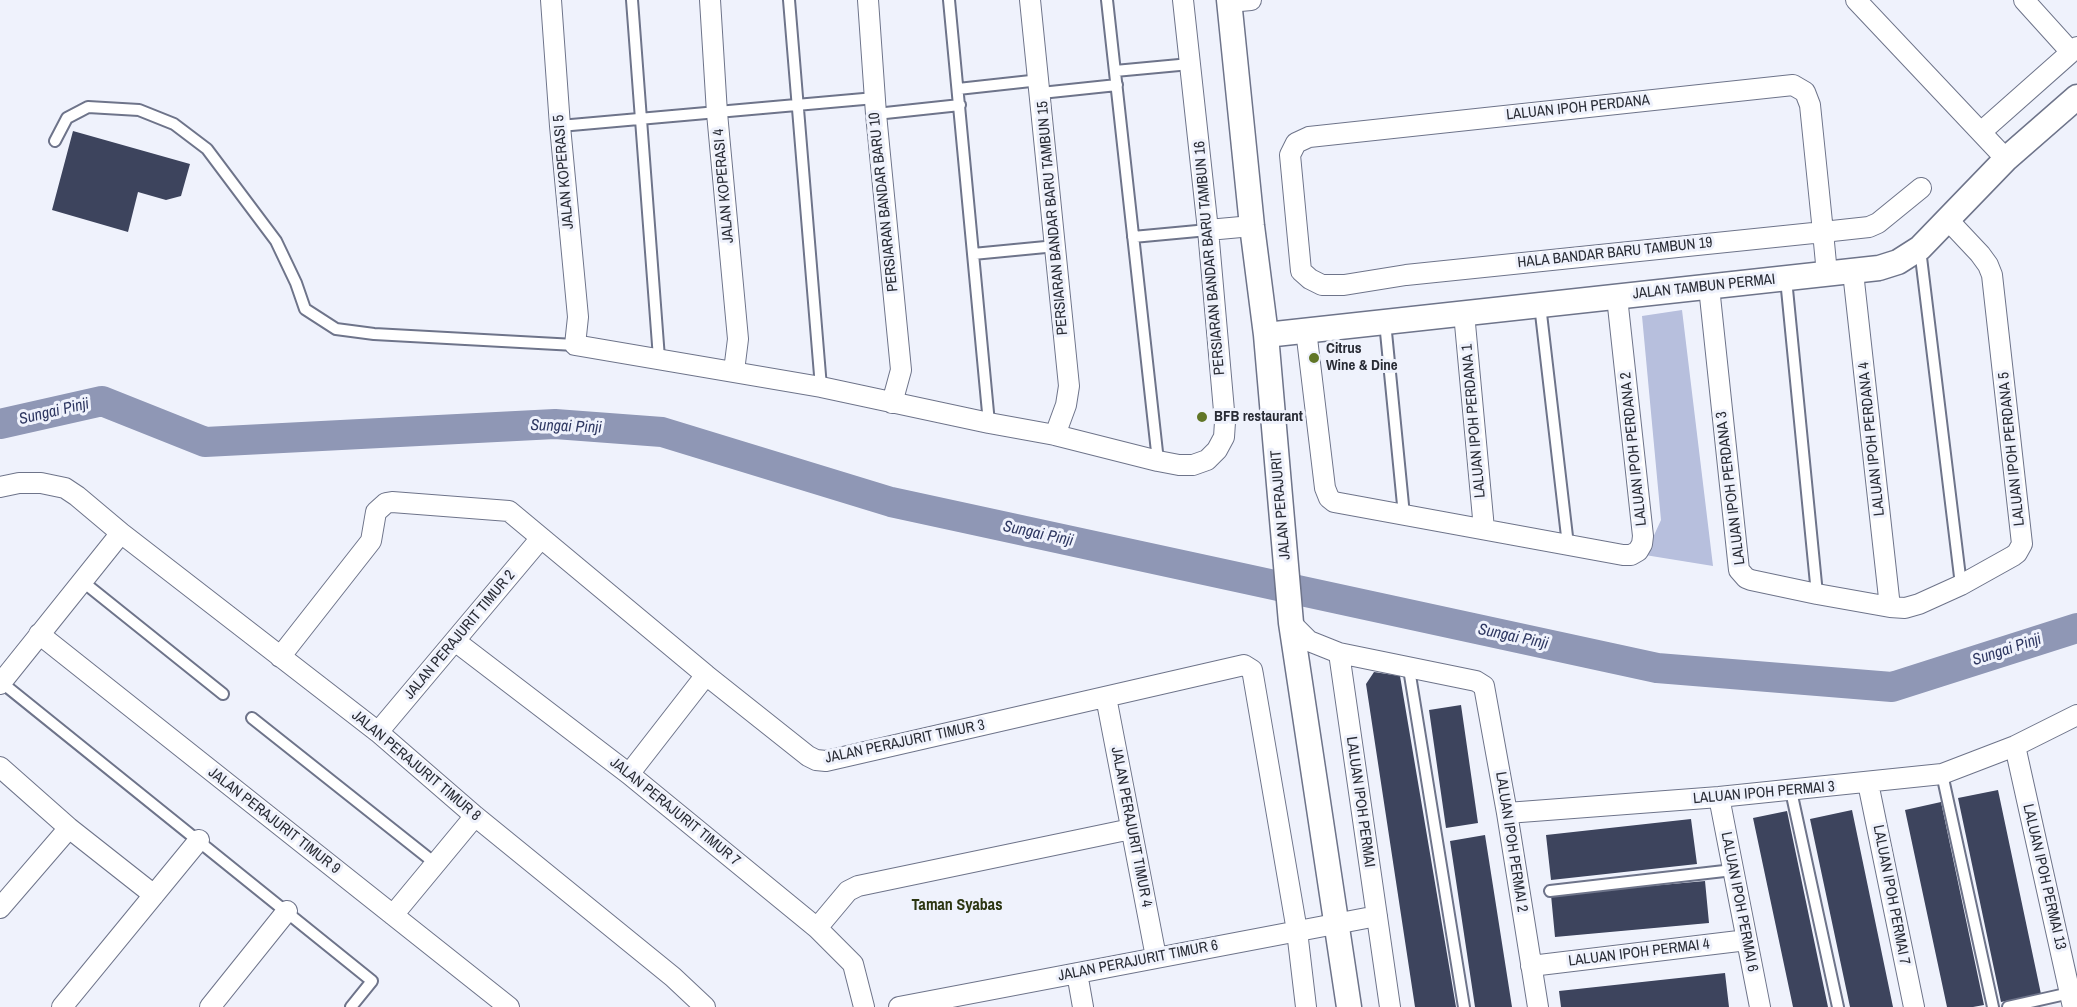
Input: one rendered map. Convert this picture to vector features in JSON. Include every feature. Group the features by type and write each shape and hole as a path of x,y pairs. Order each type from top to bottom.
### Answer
{"street":[{"name":"JALAN KOPERASI 5","path":"551,0 578,317 575,345"},
{"name":"JALAN KOPERASI 4","path":"710,0 717,113 738,339 734,371"},
{"name":"PERSIARAN BANDAR BARU 10","path":"868,0 875,106 901,370 892,403"},
{"name":"PERSIARAN BANDAR BARU TAMBUN 15","path":"1030,0 1069,386 1066,405 1055,435"},
{"name":"PERSIARAN BANDAR BARU TAMBUN 16","path":"575,345 821,387 1055,435 1179,465 1193,465 1207,459 1217,450 1224,437 1225,422 1208,230 1183,0"},
{"path":"1857,0 2006,159"},
{"path":"1981,132 2074,49 2024,0"},
{"name":"JALAN PERAJURIT","path":"1236,1 1252,226 1266,335 1292,622 1314,782 1350,1007"},
{"name":"LALUAN IPOH PERDANA","path":"1301,271 1289,161 1292,148 1302,139 1786,85 1805,92 1810,105 1827,274"},
{"name":"JALAN TAMBUN PERMAI","path":"1266,335 1879,268 1898,262 1920,248 2006,159 2077,97"},
{"name":"HALA BANDAR BARU TAMBUN 19","path":"1301,271 1322,285 1344,285 1406,275 1872,226 1921,188"},
{"name":"LALUAN IPOH PERDANA 5","path":"1890,607 1905,608 1919,604 1961,585 2013,556 2020,549 2022,539 1992,275 1980,254 1948,220"},
{"path":"1208,230 1252,226"},
{"name":"LALUAN IPOH PERDANA 4","path":"1853,272 1890,607"},
{"name":"LALUAN IPOH PERDANA 3","path":"1709,287 1739,570 1751,580 1890,607"},
{"name":"LALUAN IPOH PERDANA 2","path":"1484,529 1623,555 1631,555 1642,544 1643,536 1617,297"},
{"name":"LALUAN IPOH PERDANA 1","path":"1464,313 1484,529"},
{"path":"1306,330 1326,494 1334,502 1484,529"},
{"name":"JALAN PERAJURIT TIMUR 8","path":"0,487 30,482 65,488 77,496 121,533 378,732 475,816 673,977 705,1007"},
{"name":"JALAN PERAJURIT TIMUR 3","path":"280,657 371,541 374,518 380,506 392,502 509,511 706,675 808,756 821,761 1239,665 1248,667 1253,675 1297,931"},
{"path":"0,682 121,533"},
{"name":"JALAN PERAJURIT TIMUR 2","path":"378,732 541,538"},
{"path":"1292,622 1309,641 1339,653 1409,669"},
{"name":"JALAN PERAJURIT TIMUR 9","path":"39,634 509,1007"},
{"name":"JALAN PERAJURIT TIMUR 7","path":"455,641 629,774 817,928 853,964 864,1007"},
{"name":"LALUAN IPOH PERMAI","path":"1339,653 1390,1007"},
{"name":"LALUAN IPOH PERMAI 2","path":"1409,669 1476,681 1484,686 1486,691 1538,1007"},
{"path":"629,774 706,675"},
{"name":"JALAN PERAJURIT TIMUR 4","path":"1106,697 1156,957"},
{"name":"LALUAN IPOH PERMAI 3","path":"1507,813 1791,791 1942,774 2015,747 2077,716"},
{"name":"LALUAN IPOH PERMAI 13","path":"2015,747 2072,1000"},
{"path":"0,767 69,828 154,895"},
{"name":"LALUAN IPOH PERMAI 7","path":"1868,783 1914,1007"},
{"name":"LALUAN IPOH PERMAI 6","path":"1719,797 1760,1007"},
{"path":"393,915 475,816"},
{"path":"0,908 69,828"},
{"path":"817,928 848,891 858,886 1131,829"},
{"path":"62,1007 199,840"},
{"path":"210,1007 287,911"},
{"name":"JALAN PERAJURIT TIMUR 6","path":"898,1007 1377,916"},
{"path":"1297,931 1306,1007"},
{"name":"LALUAN IPOH PERMAI 4","path":"1531,966 1747,940"},
{"path":"1077,973 1083,1007"}],"lane":[{"path":"632,0 659,358"},
{"path":"789,0 821,387"},
{"path":"949,0 988,423"},
{"path":"1107,0 1158,461"},
{"path":"1115,71 1190,64"},
{"path":"958,89 1117,85"},
{"path":"560,126 798,106 960,105"},
{"path":"55,141 67,118 88,107 139,110 174,124 207,149 276,241 296,283 305,309 336,329 374,334 575,345"},
{"path":"1133,237 1208,230"},
{"path":"973,254 1056,246"},
{"path":"1920,248 1961,585"},
{"path":"1786,279 1816,594"},
{"path":"1540,305 1568,545"},
{"path":"1385,322 1404,514"},
{"path":"82,581 223,694"},
{"path":"1409,669 1464,1007"},
{"path":"0,682 372,981 351,1007"},
{"path":"252,718 436,864"},
{"path":"1942,774 1993,1007"},
{"path":"1791,791 1838,1007"},
{"path":"1550,891 1733,870"},
{"path":"2008,1007 2072,1000"}],"shaded area":[{"path":"1682,310 1713,566 1645,555 1661,520 1642,316"}],"building":[{"path":"73,131 190,164 181,196 166,200 138,192 128,232 52,210"},
{"path":"1374,672 1400,676 1456,1007 1415,1007 1366,684"},
{"path":"1461,705 1478,823 1446,828 1429,710"},
{"path":"1998,790 2041,994 2001,1002 1958,798"},
{"path":"1941,802 1984,1005 1947,1007 1905,810"},
{"path":"1852,810 1893,1007 1850,1007 1810,819"},
{"path":"1787,811 1828,1007 1793,1007 1753,818"},
{"path":"1691,819 1697,864 1551,880 1546,835"},
{"path":"1485,835 1512,1007 1475,1007 1450,841"},
{"path":"1705,881 1709,923 1555,937 1551,895"},
{"path":"1725,973 1729,1007 1561,1007 1559,991"}],"waterway":[{"name":"Sungai Pinji","path":"0,424 102,401 205,442 555,424 662,432 891,502 1657,668 1892,687 2077,628"}],"place":[{"name":"Citrus Wine & Dine","path":"1314,358"},
{"name":"BFB restaurant","path":"1202,417"}],"district":[{"name":"Taman Syabas","path":"957,906"}]}
